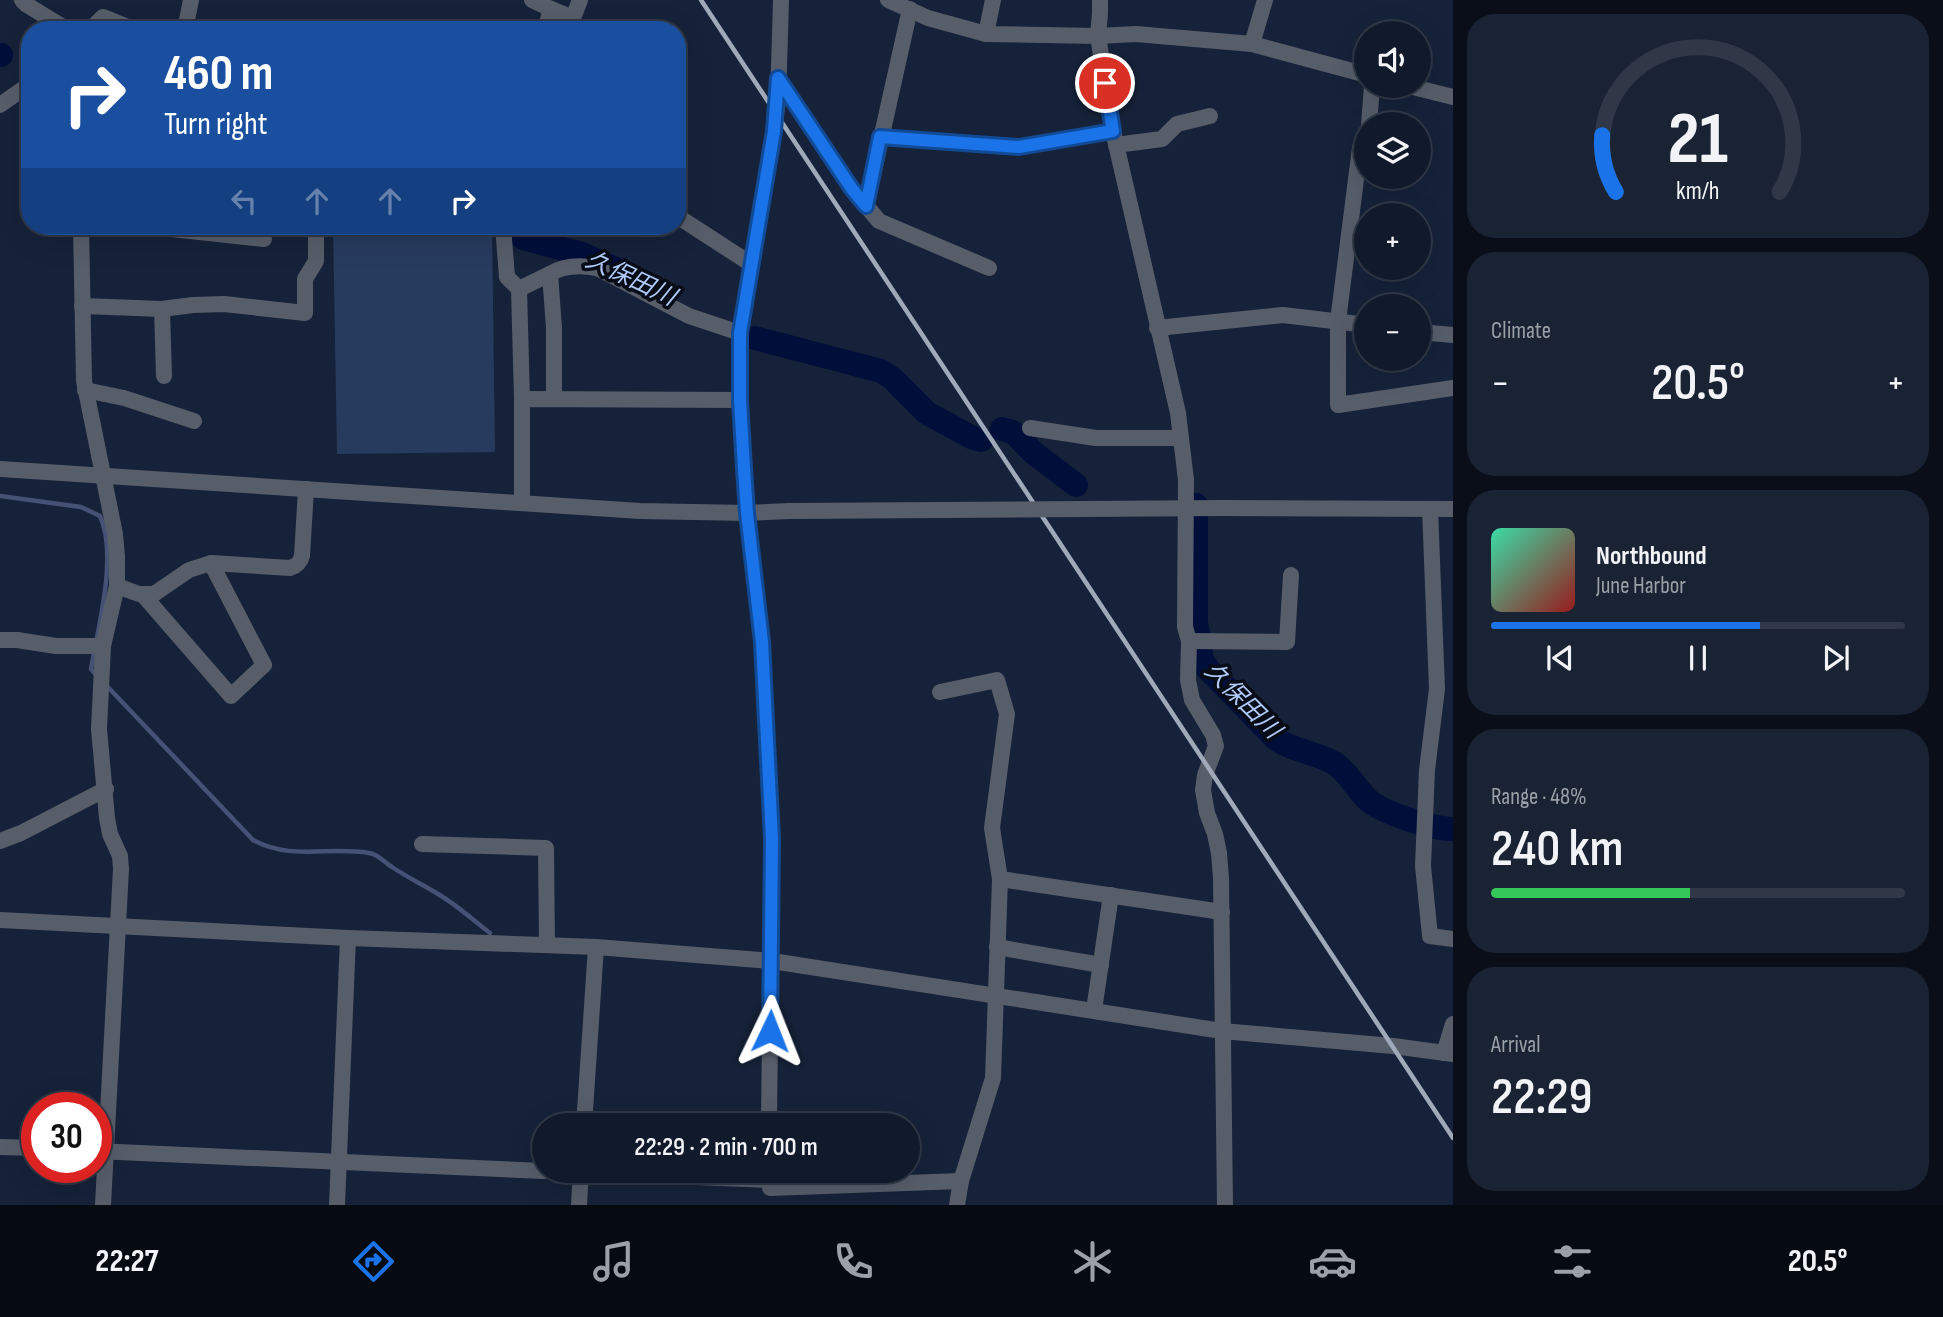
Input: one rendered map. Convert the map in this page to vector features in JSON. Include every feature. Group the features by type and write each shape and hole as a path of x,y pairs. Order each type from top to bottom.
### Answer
{"street":[{"path":"22,0 53,21"},
{"path":"187,21 191,0"},
{"path":"532,0 573,18 580,0"},
{"path":"769,1113 772,839 762,642 747,513 740,401 740,333 774,131 781,0"},
{"path":"888,0 928,18 986,34 1136,34 1252,44 1354,71"},
{"path":"986,34 993,0"},
{"path":"1100,0 1098,36 1114,138 1174,394 1186,480 1185,627 1189,641 1188,680 1192,700 1216,746 1205,775 1203,790 1219,853 1225,1205"},
{"path":"1252,44 1265,0"},
{"path":"548,21 551,9"},
{"path":"866,206 909,9"},
{"path":"778,78 852,189 879,221 989,268"},
{"path":"0,105 21,90"},
{"path":"1431,92 1453,97"},
{"path":"880,137 1019,147 1114,138 1162,139 1177,124 1210,116"},
{"path":"1355,189 1338,321 1338,405 1453,388"},
{"path":"686,222 751,264"},
{"path":"81,235 86,390 115,534 117,557 117,586 103,646 99,729 110,834 120,856 118,925 105,1092"},
{"path":"227,235 264,239"},
{"path":"82,306 162,309 224,304 305,313 305,279 316,261 316,235"},
{"path":"504,235 507,277 519,289 522,503"},
{"path":"519,289 559,268 597,268 690,316 740,333"},
{"path":"550,274 554,328 554,399"},
{"path":"162,309 164,376"},
{"path":"1157,328 1283,315 1354,323"},
{"path":"1431,333 1453,335"},
{"path":"86,390 124,398 194,421"},
{"path":"522,399 740,401"},
{"path":"1030,428 1096,438 1180,438"},
{"path":"0,469 640,511 747,513 1222,508 1453,509"},
{"path":"144,596 154,594 190,570 211,564 290,568 296,566 302,556 306,489"},
{"path":"1430,509 1437,689 1427,769 1423,866 1430,936 1453,939"},
{"path":"117,586 144,596 231,696 264,665 211,564"},
{"path":"1189,641 1287,642 1291,575"},
{"path":"0,640 56,646 103,646"},
{"path":"940,692 997,680 1007,714 992,828 1000,879 993,1078 961,1181 957,1205"},
{"path":"0,841 106,789"},
{"path":"422,844 546,848 547,946"},
{"path":"1000,879 1222,912"},
{"path":"1094,1010 1111,895"},
{"path":"0,920 596,947 772,961 1222,1031 1449,1053 1453,1024"},
{"path":"337,1205 348,937"},
{"path":"585,1113 596,947"},
{"path":"997,947 1101,965"},
{"path":"0,1147 21,1148"},
{"path":"112,1152 532,1170"},
{"path":"920,1181 961,1181"},
{"path":"102,1183 103,1205"},
{"path":"579,1205 580,1183"},
{"path":"769,1183 771,1205"}],"shaded area":[{"path":"333,235 492,235 495,452 337,454"}],"waterway":[{"name":"久保田川","path":"521,235 523,238 582,254 624,273"},
{"name":"久保田川","path":"755,338 881,371 892,378 927,413 981,440"},
{"name":"久保田川","path":"1002,429 1013,432 1035,454 1076,485"},
{"path":"0,496 81,507 100,516 105,532 107,571 91,669 97,676"},
{"name":"久保田川","path":"1196,505 1196,623 1201,658 1207,668 1275,738 1334,763 1374,804 1408,819 1453,829"},
{"path":"105,684 253,840 282,850 354,851 372,854 445,898 490,933"}],"railway":[{"path":"701,0 1453,1138"}],"route":[{"path":"770,1031 772,839 762,642 744,468 740,333 774,131 778,78 866,206 880,137 1019,147 1113,131 1105,83"}]}
